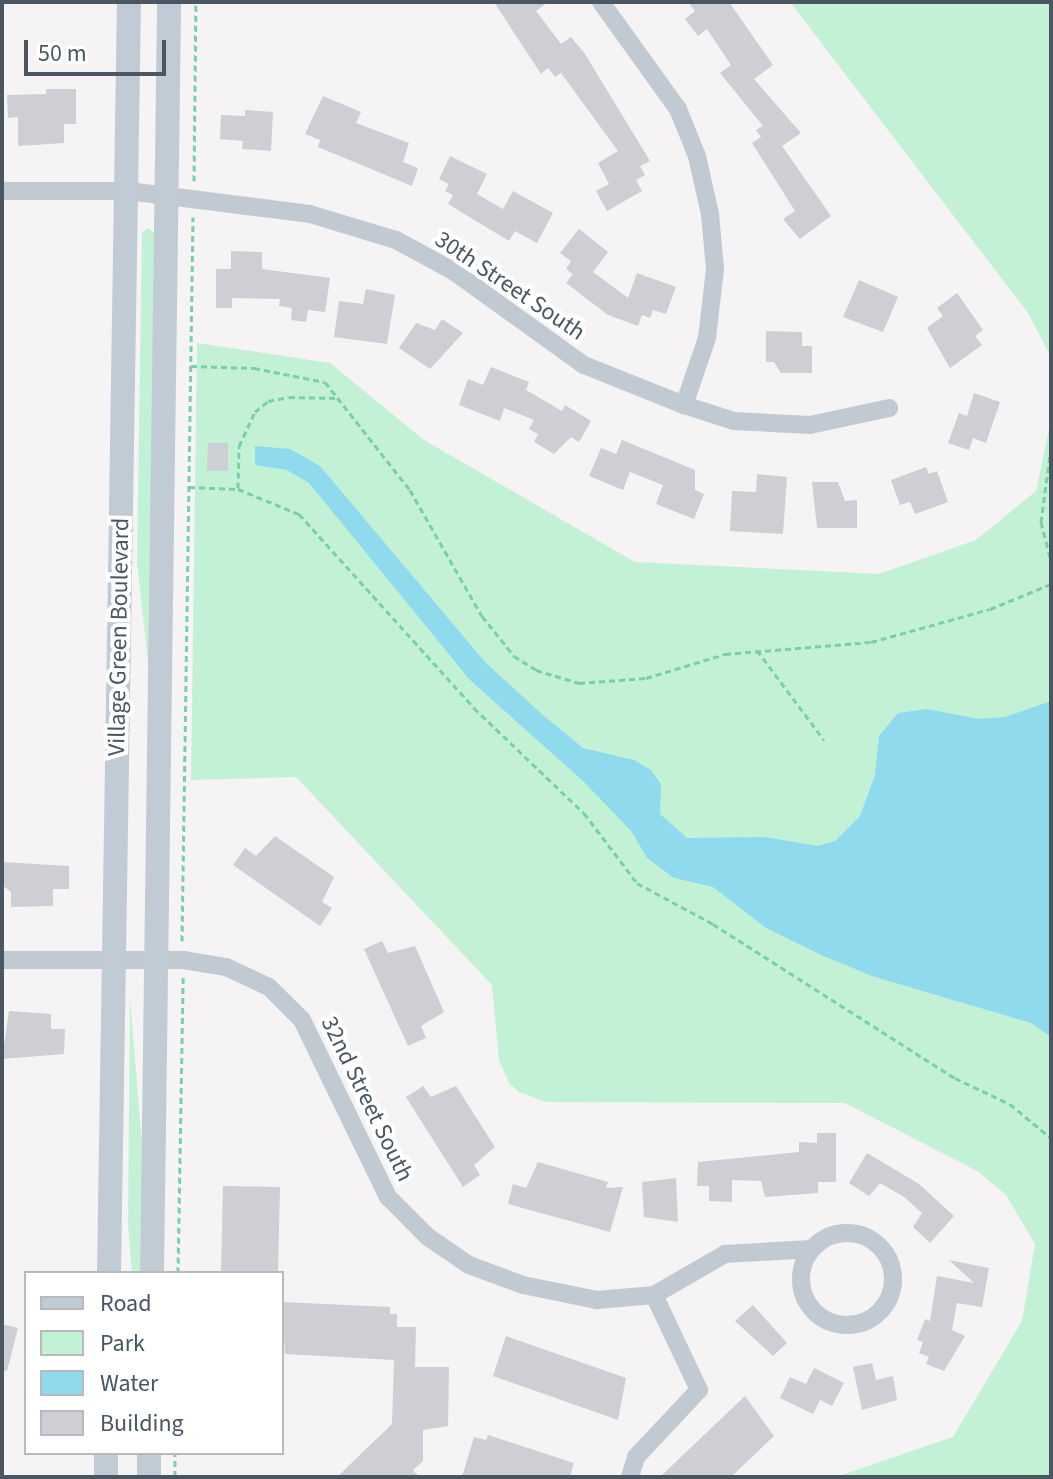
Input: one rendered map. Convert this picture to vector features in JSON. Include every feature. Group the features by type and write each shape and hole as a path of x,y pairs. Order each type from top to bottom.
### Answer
{"street":[{"name":"Village Green Boulevard","path":"109,1271 129,2"},
{"name":"Village Green Boulevard","path":"152,1271 169,2"},
{"path":"601,2 678,109 697,156 710,214 715,269 707,338 684,405"},
{"name":"30th Street South","path":"2,191 165,193 310,214 396,240 453,271 584,365 684,405 734,421 810,425 889,408"},
{"name":"32nd Street South","path":"2,960 183,960 226,967 269,987 302,1020 388,1197 428,1237 469,1265 523,1285 597,1300 654,1295 725,1254 812,1249 838,1234 868,1238 888,1259 892,1274 886,1303 876,1315 848,1325 820,1316 803,1292 804,1262 812,1249"},
{"path":"630,1477 636,1457 699,1390 654,1295"},
{"path":"106,1455 106,1477"},
{"path":"149,1455 149,1477"}],"path":[{"path":"178,1271 196,2"},
{"path":"191,366 296,374 325,382 410,490 482,616 514,656 536,670 579,683 646,678 725,654 871,642 990,609 1051,584"},
{"path":"238,489 239,446 255,412 279,399 338,398"},
{"path":"1051,447 1041,522 1051,561"},
{"path":"189,487 238,489 299,514 464,698 584,813 637,883 713,924 955,1078 1010,1104 1051,1138"},
{"path":"757,650 824,740"},
{"path":"175,1455 175,1477"}],"green space":[{"path":"790,2 1051,2 1051,357 1028,313"},
{"path":"148,228 155,233 149,670 137,562 142,233"},
{"path":"197,343 330,363 424,440 635,562 879,574 976,540 1036,491 1051,420 1051,1477 836,1477 953,1437 1022,1321 1035,1244 1006,1195 979,1172 845,1103 546,1102 519,1092 509,1083 499,1060 492,985 296,777 191,780"},
{"path":"130,998 142,1145 140,1271 132,1271 128,1224"}],"water":[{"path":"255,446 290,449 320,466 485,662 583,748 634,760 651,770 661,784 660,814 687,838 765,837 818,846 835,841 860,816 875,775 879,736 898,713 927,709 979,719 1005,717 1051,701 1051,1037 1031,1023 872,976 819,954 766,928 713,887 674,878 647,858 632,832 583,781 470,680 309,483 287,470 255,465"}],"building":[{"path":"494,2 548,2 536,11 561,44 571,37 585,54 650,161 640,166 645,175 636,180 642,191 607,211 596,191 609,184 598,163 618,151 561,73 555,77 548,68 541,74"},
{"path":"688,2 729,2 773,65 754,79 801,133 782,146 831,216 800,239 783,219 795,211 752,143 761,137 756,130 763,126 720,73 731,65 707,29 698,36 685,19 695,11"},
{"path":"46,89 76,89 76,124 64,124 64,143 18,146 18,117 8,118 7,95 46,94"},
{"path":"323,96 361,112 356,123 409,143 403,162 418,168 412,186 318,147 320,140 305,134"},
{"path":"245,110 273,112 271,151 242,149 243,141 220,139 221,115 245,116"},
{"path":"450,156 487,174 477,194 503,209 513,191 553,213 537,243 515,231 509,241 448,204 453,195 445,191 449,184 439,179"},
{"path":"579,229 608,252 593,272 628,298 637,273 676,287 666,314 653,310 650,318 642,315 638,326 608,315 566,283 573,274 566,269 571,261 560,253"},
{"path":"231,251 262,252 262,269 330,278 325,312 308,310 306,322 291,320 292,308 279,306 280,299 232,298 232,308 216,308 216,269 231,269"},
{"path":"859,280 898,297 883,332 843,317"},
{"path":"366,289 395,295 387,344 334,337 339,301 363,304"},
{"path":"957,293 983,330 975,336 982,345 950,368 927,328 943,316 937,308"},
{"path":"442,319 463,333 430,369 399,348 416,323 435,330"},
{"path":"766,331 802,332 802,346 812,346 812,373 781,373 774,362 766,362"},
{"path":"491,367 529,382 526,390 562,411 565,405 591,421 579,442 571,437 554,454 534,442 538,434 529,429 534,420 504,408 500,421 459,405 468,379 483,385"},
{"path":"974,393 1000,402 986,443 973,438 969,450 948,443 959,413 967,416"},
{"path":"622,440 695,470 695,490 704,494 694,519 656,504 663,485 630,472 623,490 589,476 601,448 616,454"},
{"path":"208,443 228,443 228,471 207,471"},
{"path":"926,467 929,474 937,471 948,502 915,514 910,502 900,505 891,480"},
{"path":"757,474 787,477 783,534 730,531 732,491 756,492"},
{"path":"812,482 838,482 845,501 857,500 857,528 817,528"},
{"path":"275,836 334,877 322,902 332,908 320,926 233,865 245,848 256,856"},
{"path":"2,862 69,866 69,889 53,889 53,906 11,907 11,892 2,885"},
{"path":"382,941 388,953 415,946 444,1012 421,1026 426,1038 408,1046 364,949"},
{"path":"9,1011 51,1014 51,1029 65,1029 64,1054 2,1059"},
{"path":"423,1086 431,1097 456,1086 495,1147 474,1165 480,1175 463,1187 406,1097"},
{"path":"817,1133 836,1133 836,1182 818,1182 818,1193 765,1197 761,1181 732,1180 732,1202 709,1201 709,1186 697,1186 698,1162 799,1152 799,1142 817,1143"},
{"path":"867,1153 919,1184 954,1216 930,1243 913,1227 922,1213 904,1197 880,1183 869,1196 849,1183"},
{"path":"538,1162 608,1182 606,1188 623,1187 610,1232 508,1204 513,1184 526,1188"},
{"path":"676,1178 678,1222 644,1217 642,1182"},
{"path":"223,1186 280,1187 278,1271 221,1271"},
{"path":"949,1260 989,1268 982,1307 957,1303 952,1330 965,1336 944,1371 926,1364 929,1357 919,1353 923,1342 917,1340 925,1319 930,1321 937,1276 974,1283"},
{"path":"284,1302 390,1307 390,1314 397,1314 397,1327 416,1327 415,1367 449,1367 448,1426 423,1430 423,1461 413,1470 419,1477 337,1477 392,1424 394,1360 285,1354"},
{"path":"753,1305 787,1343 773,1356 735,1321"},
{"path":"2,1324 18,1328 7,1371 2,1370"},
{"path":"506,1336 626,1378 618,1420 493,1376"},
{"path":"872,1363 876,1380 893,1376 897,1400 862,1410 853,1367"},
{"path":"814,1368 844,1383 832,1406 820,1400 813,1414 780,1398 790,1377 806,1384"},
{"path":"745,1396 774,1436 731,1477 660,1477"},
{"path":"488,1435 574,1463 570,1477 462,1477 474,1437 486,1440"}]}
